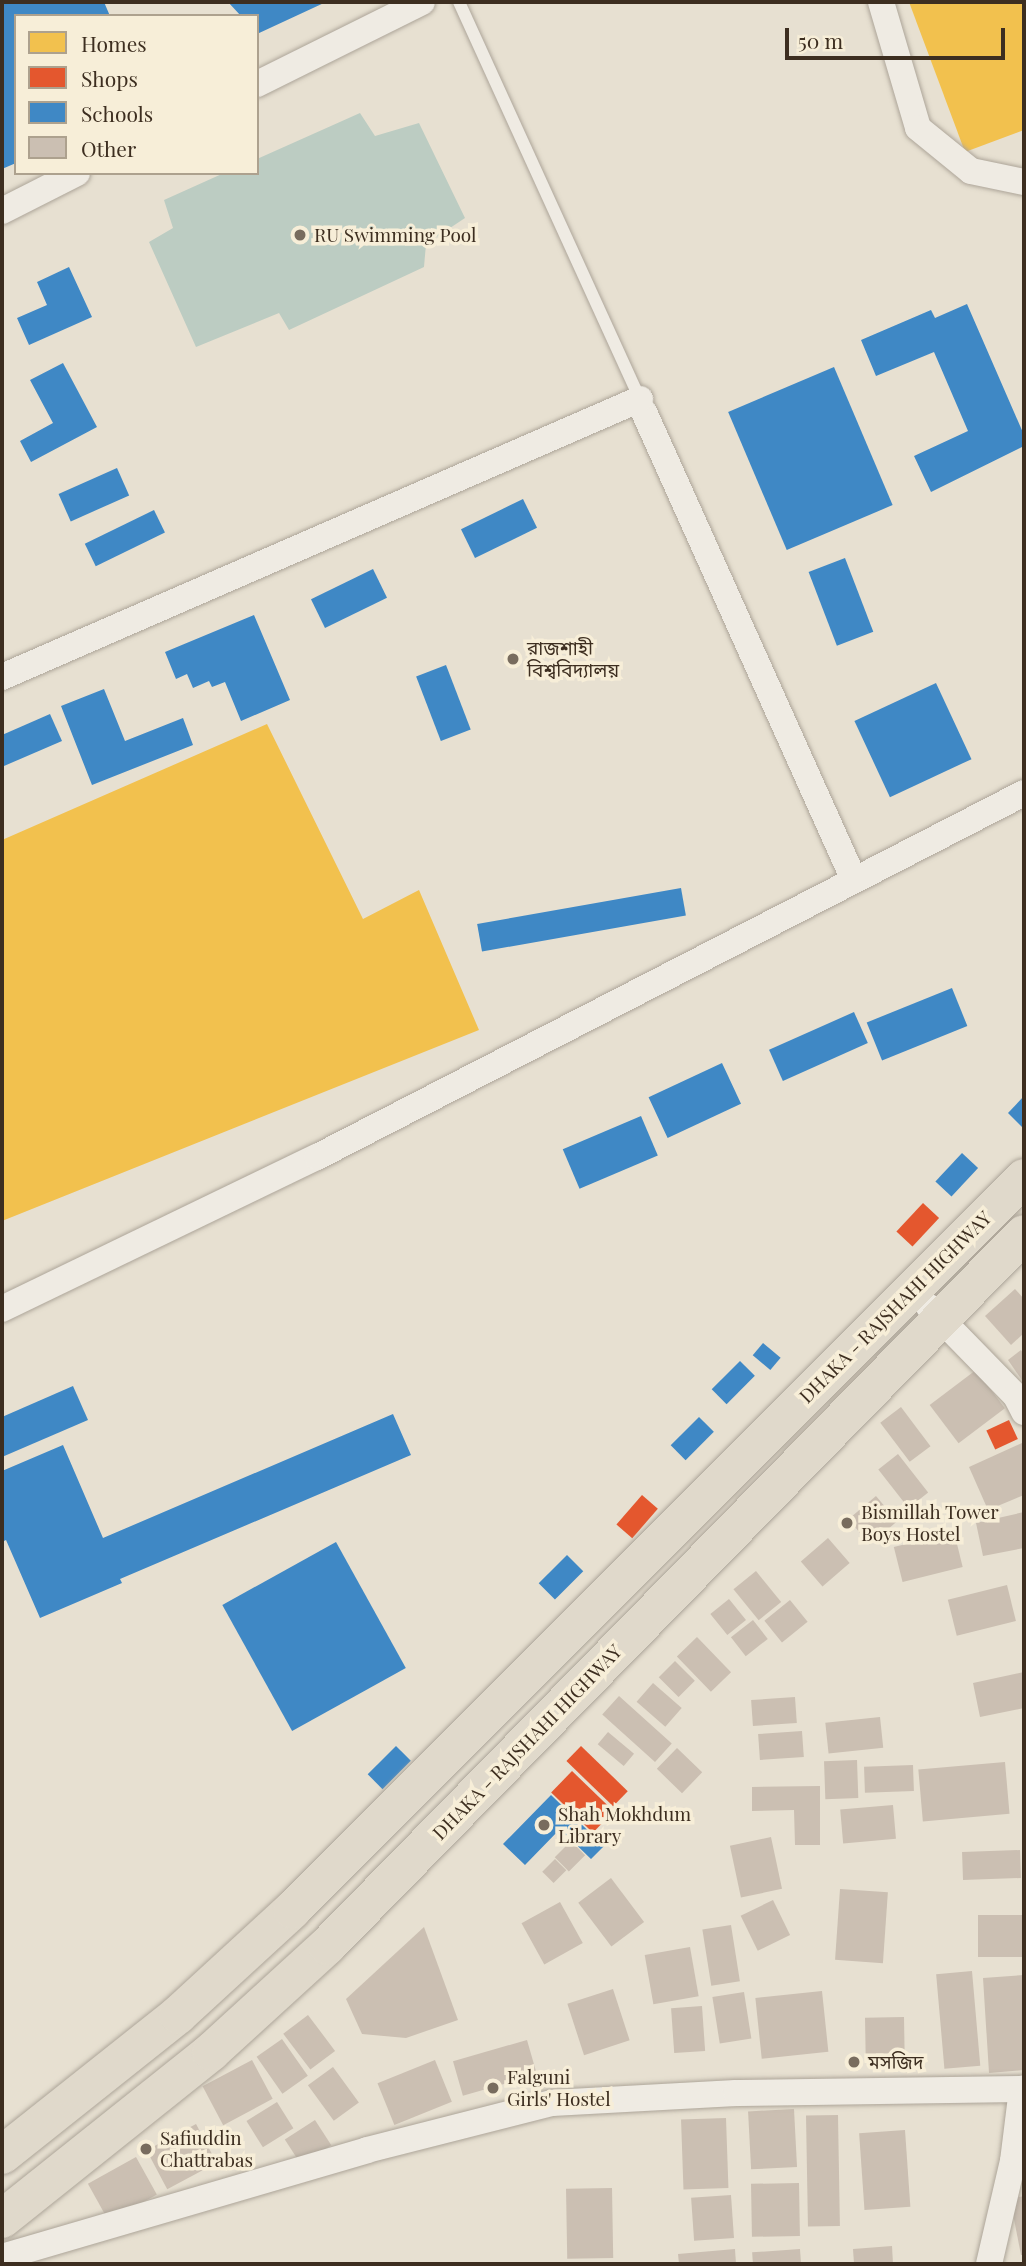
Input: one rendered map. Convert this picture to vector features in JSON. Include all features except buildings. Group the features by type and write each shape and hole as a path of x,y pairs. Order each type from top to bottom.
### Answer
{"highway":[{"name":"DHAKA - RAJSHAHI HIGHWAY","path":"2,2155 178,2015 292,1910 1024,1178"},
{"name":"DHAKA - RAJSHAHI HIGHWAY","path":"2,2219 211,2052 327,1947 1024,1234"}],"street":[{"path":"259,83 422,2"},
{"path":"881,2 918,128 971,172 1024,182"},
{"path":"2,211 73,175"},
{"path":"2,677 642,406 854,880"},
{"path":"2,1309 317,1157 1024,793"},
{"path":"913,1290 1016,1396 1024,1412"},
{"path":"2,2257 367,2150 552,2103 736,2093 1023,2089 1013,2161 989,2264"}],"lane":[{"path":"459,2 642,406"}],"shaded area":[{"name":"RU Swimming Pool","path":"360,113 375,136 419,123 465,218 426,244 424,267 289,330 279,313 196,347 149,242 173,228 164,200 220,175 259,175 259,158"}],"place":[{"name":"RU Swimming Pool","path":"300,235"},
{"name":"রাজশাহী বিশ্ববিদ্যালয়","path":"513,659"},
{"name":"Bismillah Tower Boys Hostel","path":"847,1523"},
{"name":"Shah Mokhdum Library","path":"544,1825"},
{"name":"মসজিদ","path":"854,2062"},
{"name":"Falguni Girls' Hostel","path":"493,2088"},
{"name":"Safiuddin Chattrabas","path":"146,2149"}]}
